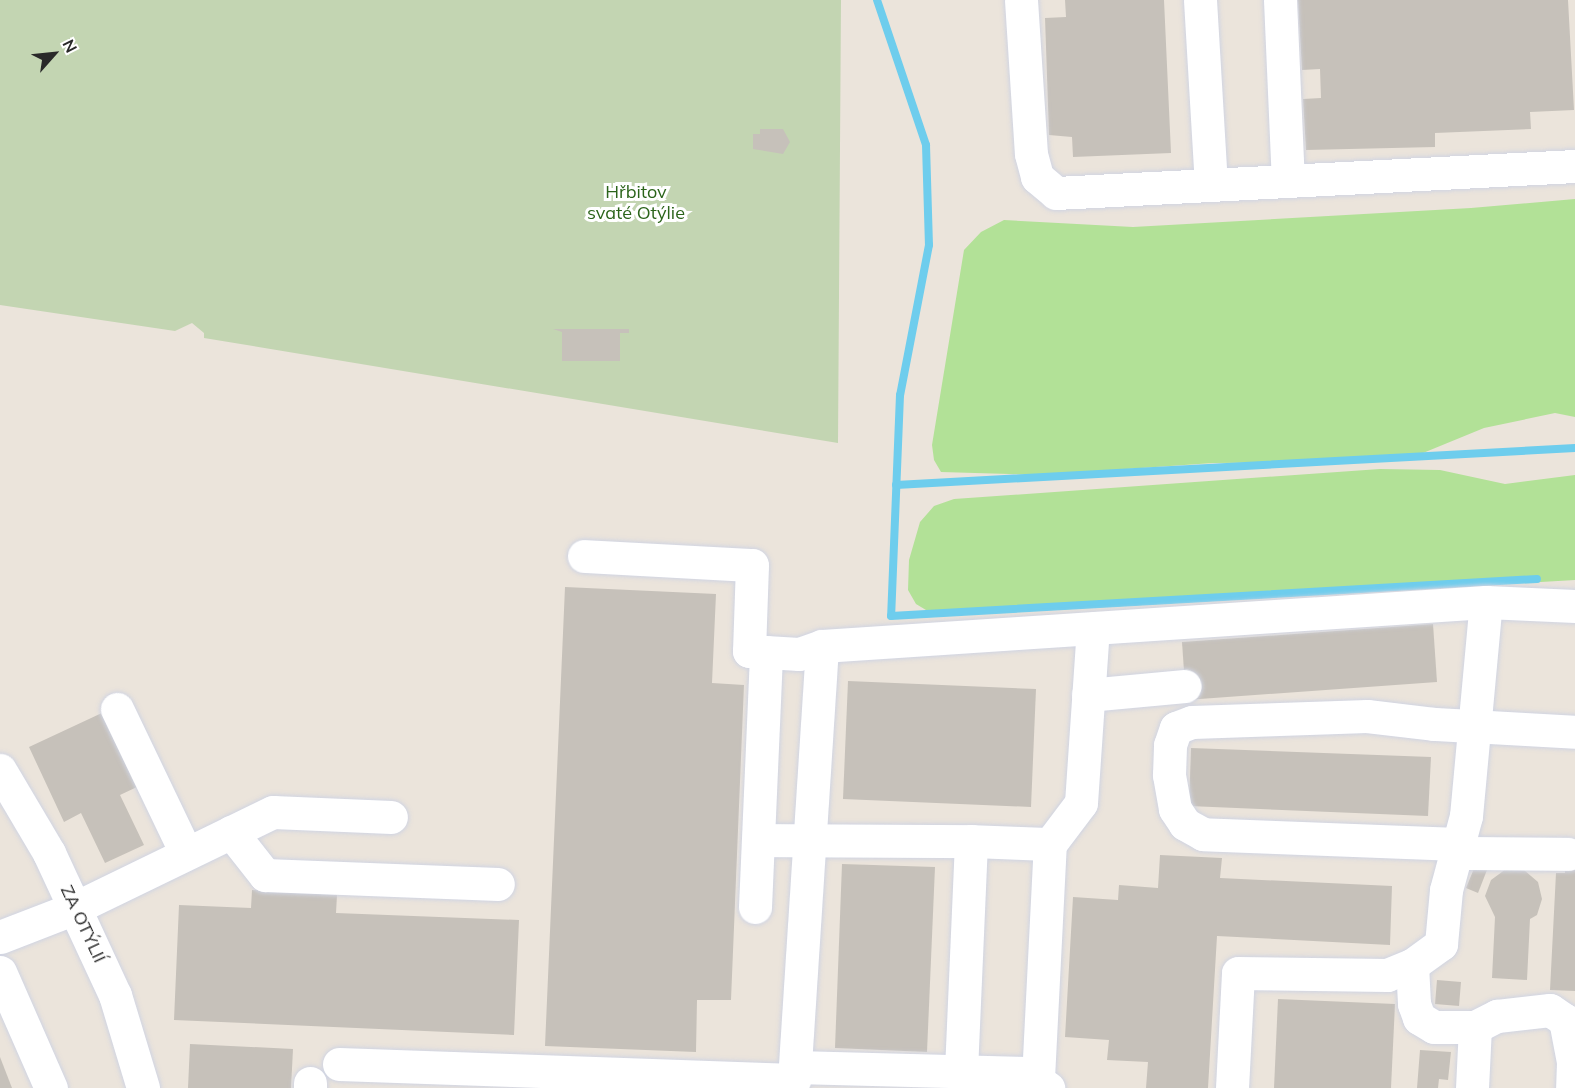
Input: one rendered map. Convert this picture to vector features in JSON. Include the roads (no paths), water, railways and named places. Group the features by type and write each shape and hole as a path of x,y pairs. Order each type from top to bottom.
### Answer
{"street":[{"path":"1021,0 1031,154 1037,177 1056,193 1575,166"},
{"path":"1200,0 1211,185"},
{"path":"1280,0 1288,181"},
{"path":"584,556 752,566 749,651 799,654 822,646 1486,602 1575,606"},
{"path":"1232,1088 1238,973 1387,975 1412,966 1442,944 1446,890 1466,816 1486,602"},
{"path":"339,1064 794,1079 962,1071 1026,1073 1043,1083 1050,844 1081,803 1093,628"},
{"path":"794,1079 822,646"},
{"path":"755,907 766,652"},
{"path":"1088,695 1185,686"},
{"path":"117,709 186,854"},
{"path":"1568,854 1203,834 1185,824 1175,809 1169,775 1170,745 1176,728 1192,722 1367,716 1575,732"},
{"name":"ZA OTÝLIÍ","path":"0,770 50,853 115,994 143,1088"},
{"path":"0,937 75,908 273,812 391,817"},
{"path":"231,832 265,875 498,884"},
{"path":"758,840 971,841 1050,844"},
{"path":"962,1071 971,841"},
{"path":"1412,966 1414,1004 1419,1018 1434,1027 1475,1027 1497,1016 1550,1010 1565,1020 1573,1062 1572,1088"},
{"path":"0,972 51,1088"},
{"path":"1472,1088 1475,1027"}],"waterway":[{"path":"877,0 926,145 929,245 900,395 891,616 1537,579"},
{"path":"896,485 1575,448"}],"park label":[{"name":"Hřbitov svaté Otýlie","path":"636,203"}]}
